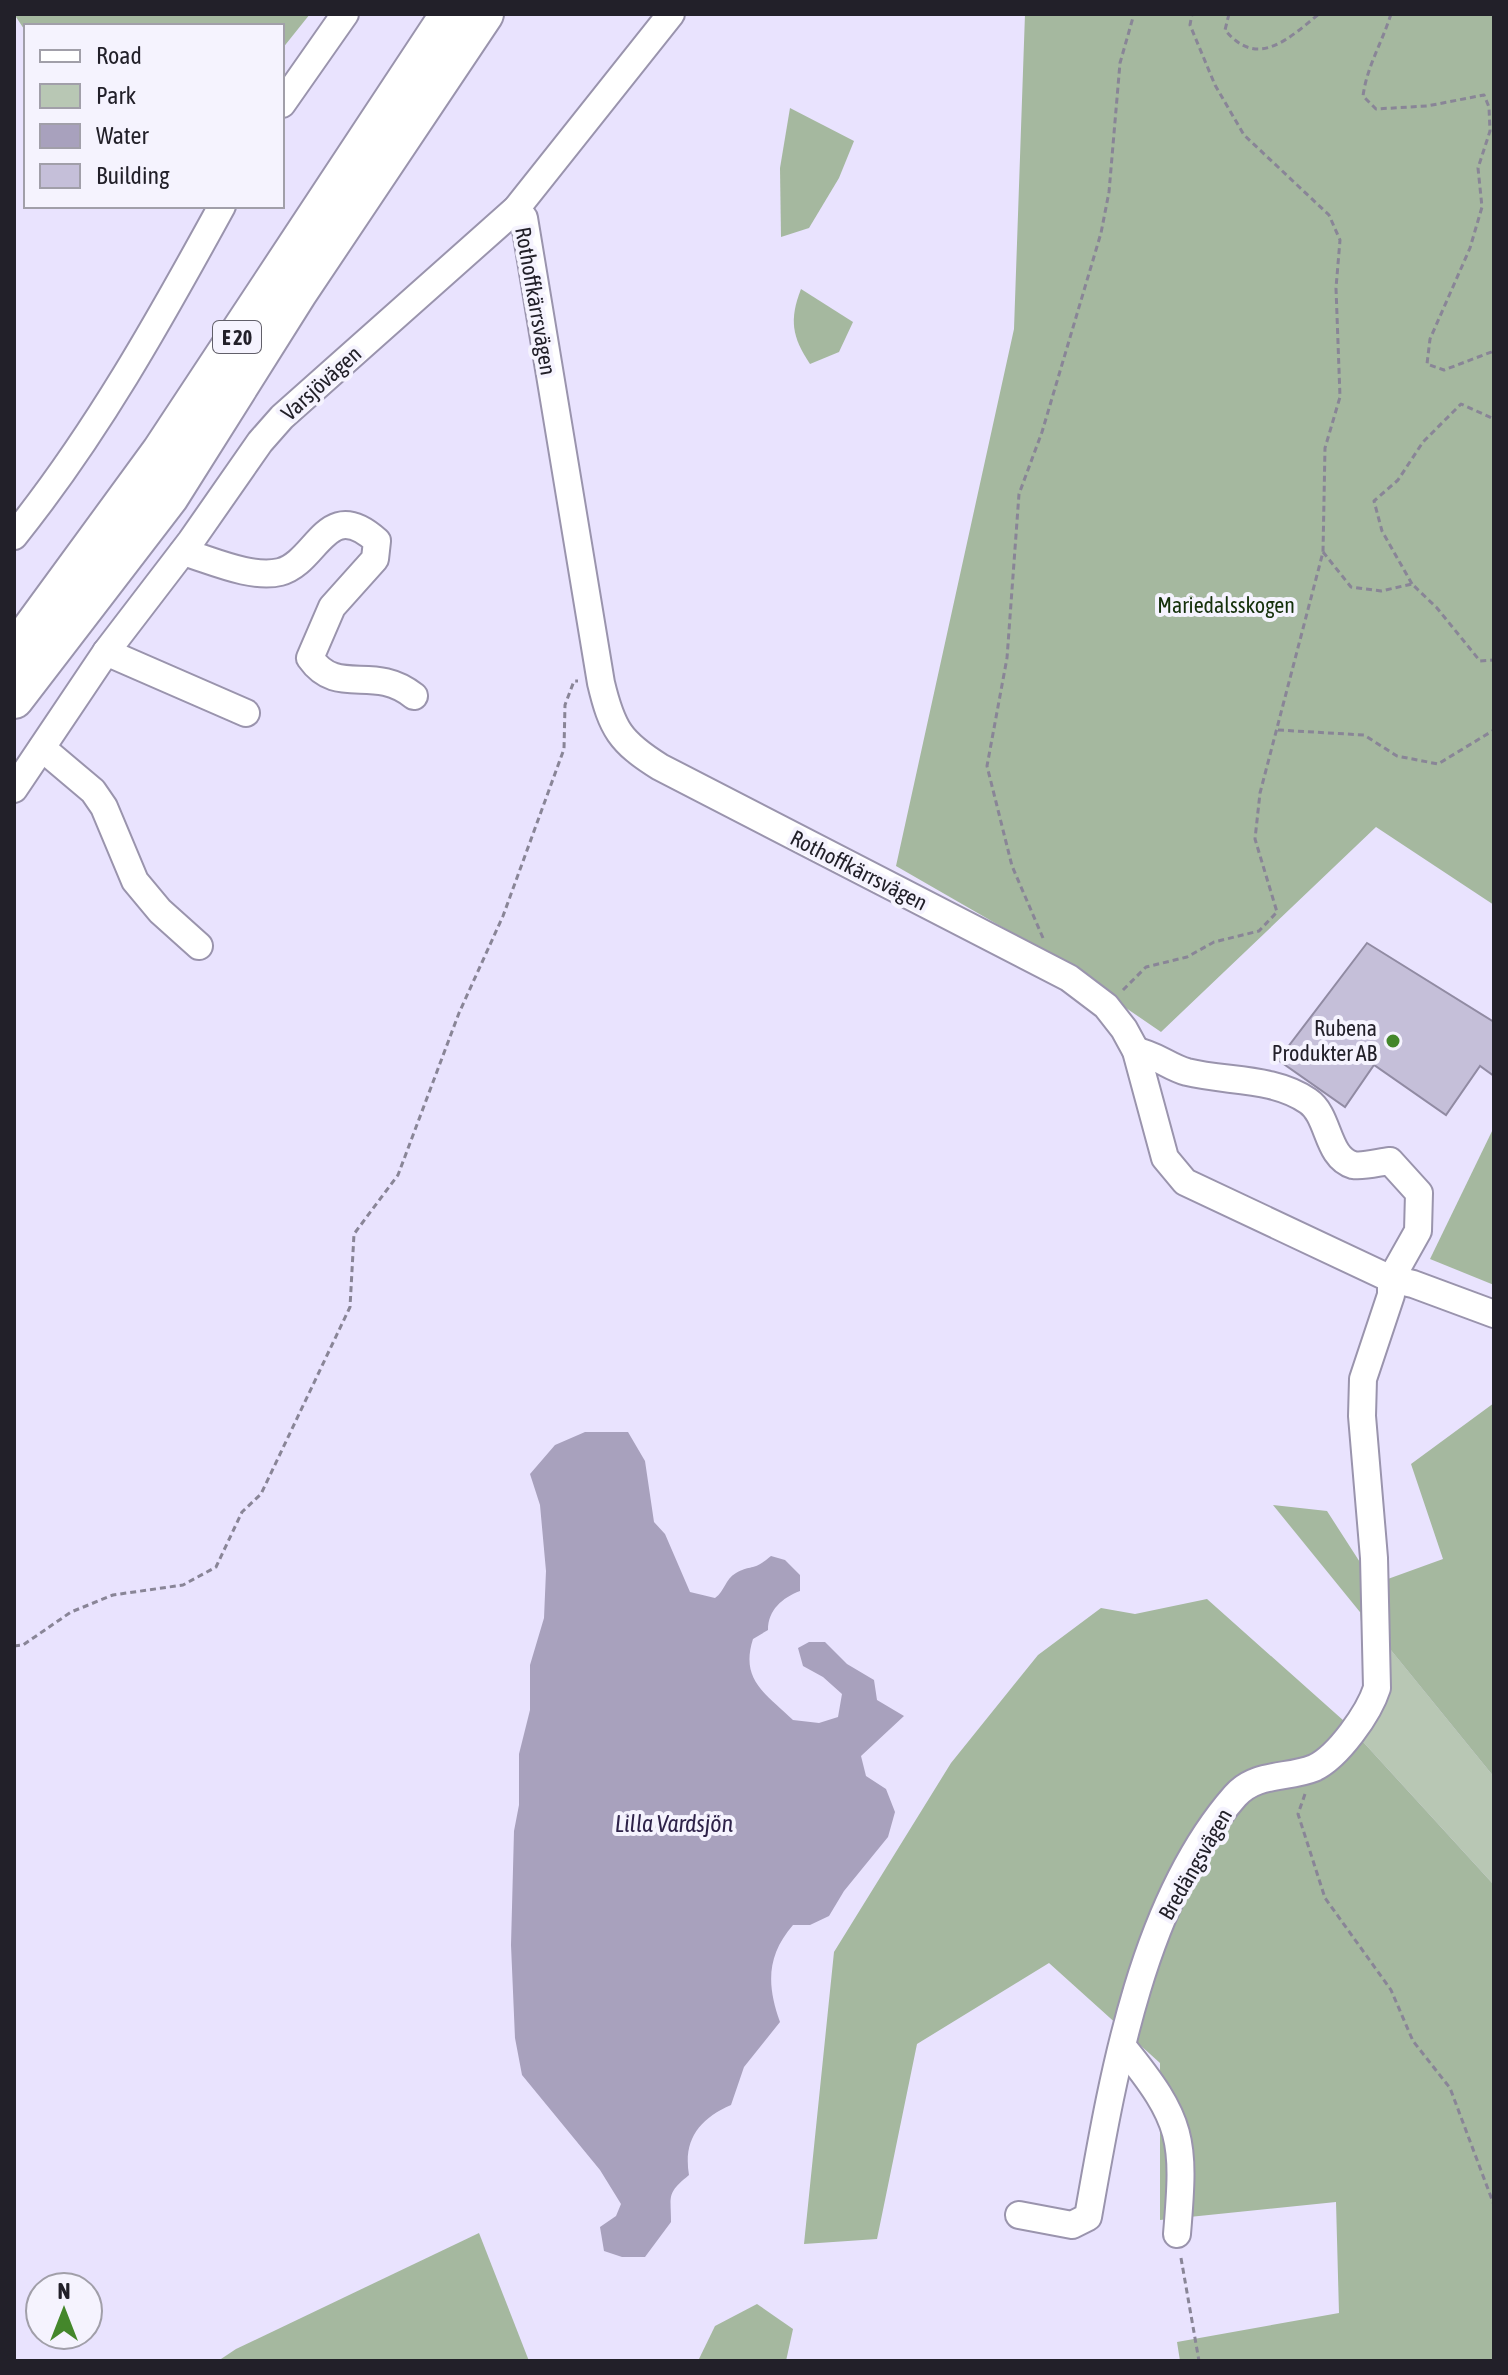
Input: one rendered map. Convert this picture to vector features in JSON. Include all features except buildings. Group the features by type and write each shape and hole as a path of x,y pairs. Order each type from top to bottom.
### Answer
{"highway":[{"name":"E 20","path":"14,653 161,452 450,14"},
{"name":"E 20","path":"14,699 169,497 298,292 484,14"}],"street":[{"path":"284,101 345,14"},
{"name":"Varsjövägen","path":"14,789 106,652 183,552 260,442 282,417 516,209 671,14"},
{"path":"14,536 52,488 117,393 221,208"},
{"name":"Rothoffkärrsvägen","path":"516,209 524,218 601,683 613,728 639,754 1069,978 1106,1006 1136,1051 1165,1158 1185,1182 1391,1279 1494,1314"},
{"path":"183,552 264,574 284,571 323,533 346,524 364,529 377,541 375,559 332,607 310,658 320,672 344,680 376,678 398,683 414,696"},
{"path":"106,652 246,713"},
{"path":"42,748 93,791 104,807 135,881 160,911 199,946"},
{"path":"1136,1051 1151,1054 1184,1071 1261,1083 1310,1102 1321,1116 1337,1154 1354,1165 1390,1161 1419,1193 1418,1231 1391,1279 1391,1295 1363,1379 1362,1416 1374,1558 1377,1688 1371,1706 1350,1735 1315,1768"},
{"name":"Bredängsvägen","path":"1019,2215 1072,2225 1088,2217 1093,2176 1123,2047 1158,1929 1205,1839 1236,1794 1254,1782 1315,1768"},
{"path":"1123,2047 1171,2113 1181,2142 1177,2234"}],"path":[{"path":"1047,946 1012,866 987,766 1007,658 1019,494 1042,432 1101,233 1109,192 1120,63 1134,14"},
{"path":"1106,1006 1146,967 1187,957 1214,942 1259,931 1277,912 1255,839 1260,793 1323,552 1325,448 1340,397 1336,288 1340,240 1329,215 1244,135 1215,85 1190,25 1192,14"},
{"path":"1229,14 1225,30 1235,41 1255,50 1282,44 1319,14"},
{"path":"1391,14 1382,40 1367,67 1363,96 1376,109 1427,106 1484,95 1489,107 1490,131 1478,168 1482,207 1470,248 1430,339 1427,364 1444,370 1494,351"},
{"path":"1494,419 1461,404 1423,442 1398,480 1374,501 1382,531 1412,584 1437,608 1480,661 1494,660"},
{"path":"1323,552 1351,587 1381,591 1412,584"},
{"path":"14,1646 23,1645 71,1612 113,1595 183,1585 216,1567 242,1512 261,1494 350,1307 354,1234 398,1175 453,1026 503,916 564,749 565,705 574,681 601,683"},
{"path":"1277,730 1364,735 1397,756 1438,764 1494,730"},
{"path":"1315,1768 1298,1814 1325,1898 1391,1990 1413,2041 1450,2088 1494,2205"},
{"path":"1177,2234 1199,2361"}],"green space":[{"path":"14,14 310,14 284,46 284,24 24,24 24,29"},
{"name":"Mariedalsskogen","path":"1025,14 1494,14 1494,905 1376,827 1161,1032 1040,949 896,866 1014,329"},
{"path":"790,108 854,141 839,178 809,228 781,237 780,168"},
{"path":"801,289 853,322 839,352 810,364 794,328"},
{"path":"1494,1127 1494,1285 1430,1259"},
{"path":"1494,1403 1494,1777 1273,1505 1327,1511 1374,1584 1443,1559 1411,1464"},
{"path":"1207,1599 1344,1721 1494,1885 1494,2361 1180,2361 1177,2342 1339,2313 1336,2202 1160,2220 1160,2063 1049,1963 917,2044 877,2239 804,2244 834,1952 951,1763 1038,1655 1101,1608 1135,1614"},
{"path":"1360,1612 1494,1777 1494,1885 1344,1721 1367,1682"},
{"path":"479,2233 529,2361 218,2361 236,2349"},
{"path":"757,2304 793,2329 786,2361 698,2361 715,2326"}],"water":[{"name":"Lilla Vardsjön","path":"585,1432 628,1432 645,1461 654,1522 665,1534 690,1592 715,1598 732,1576 771,1556 785,1560 800,1575 800,1591 777,1606 770,1616 768,1630 753,1639 750,1653 750,1665 758,1685 793,1720 819,1723 838,1717 842,1694 823,1677 803,1666 798,1648 809,1642 825,1642 847,1664 874,1680 877,1700 904,1716 861,1756 866,1776 886,1789 895,1812 888,1837 844,1891 829,1916 810,1925 793,1925 784,1937 774,1960 771,1984 780,2022 744,2067 731,2105 710,2117 696,2132 689,2151 689,2175 671,2196 671,2222 645,2257 622,2257 604,2251 600,2227 616,2216 621,2204 600,2170 522,2075 515,2038 511,1945 519,1754 530,1710 530,1665 544,1618 546,1571 540,1505 530,1474 555,1445"}],"place":[{"name":"Rubena Produkter AB","path":"1393,1041"}]}
